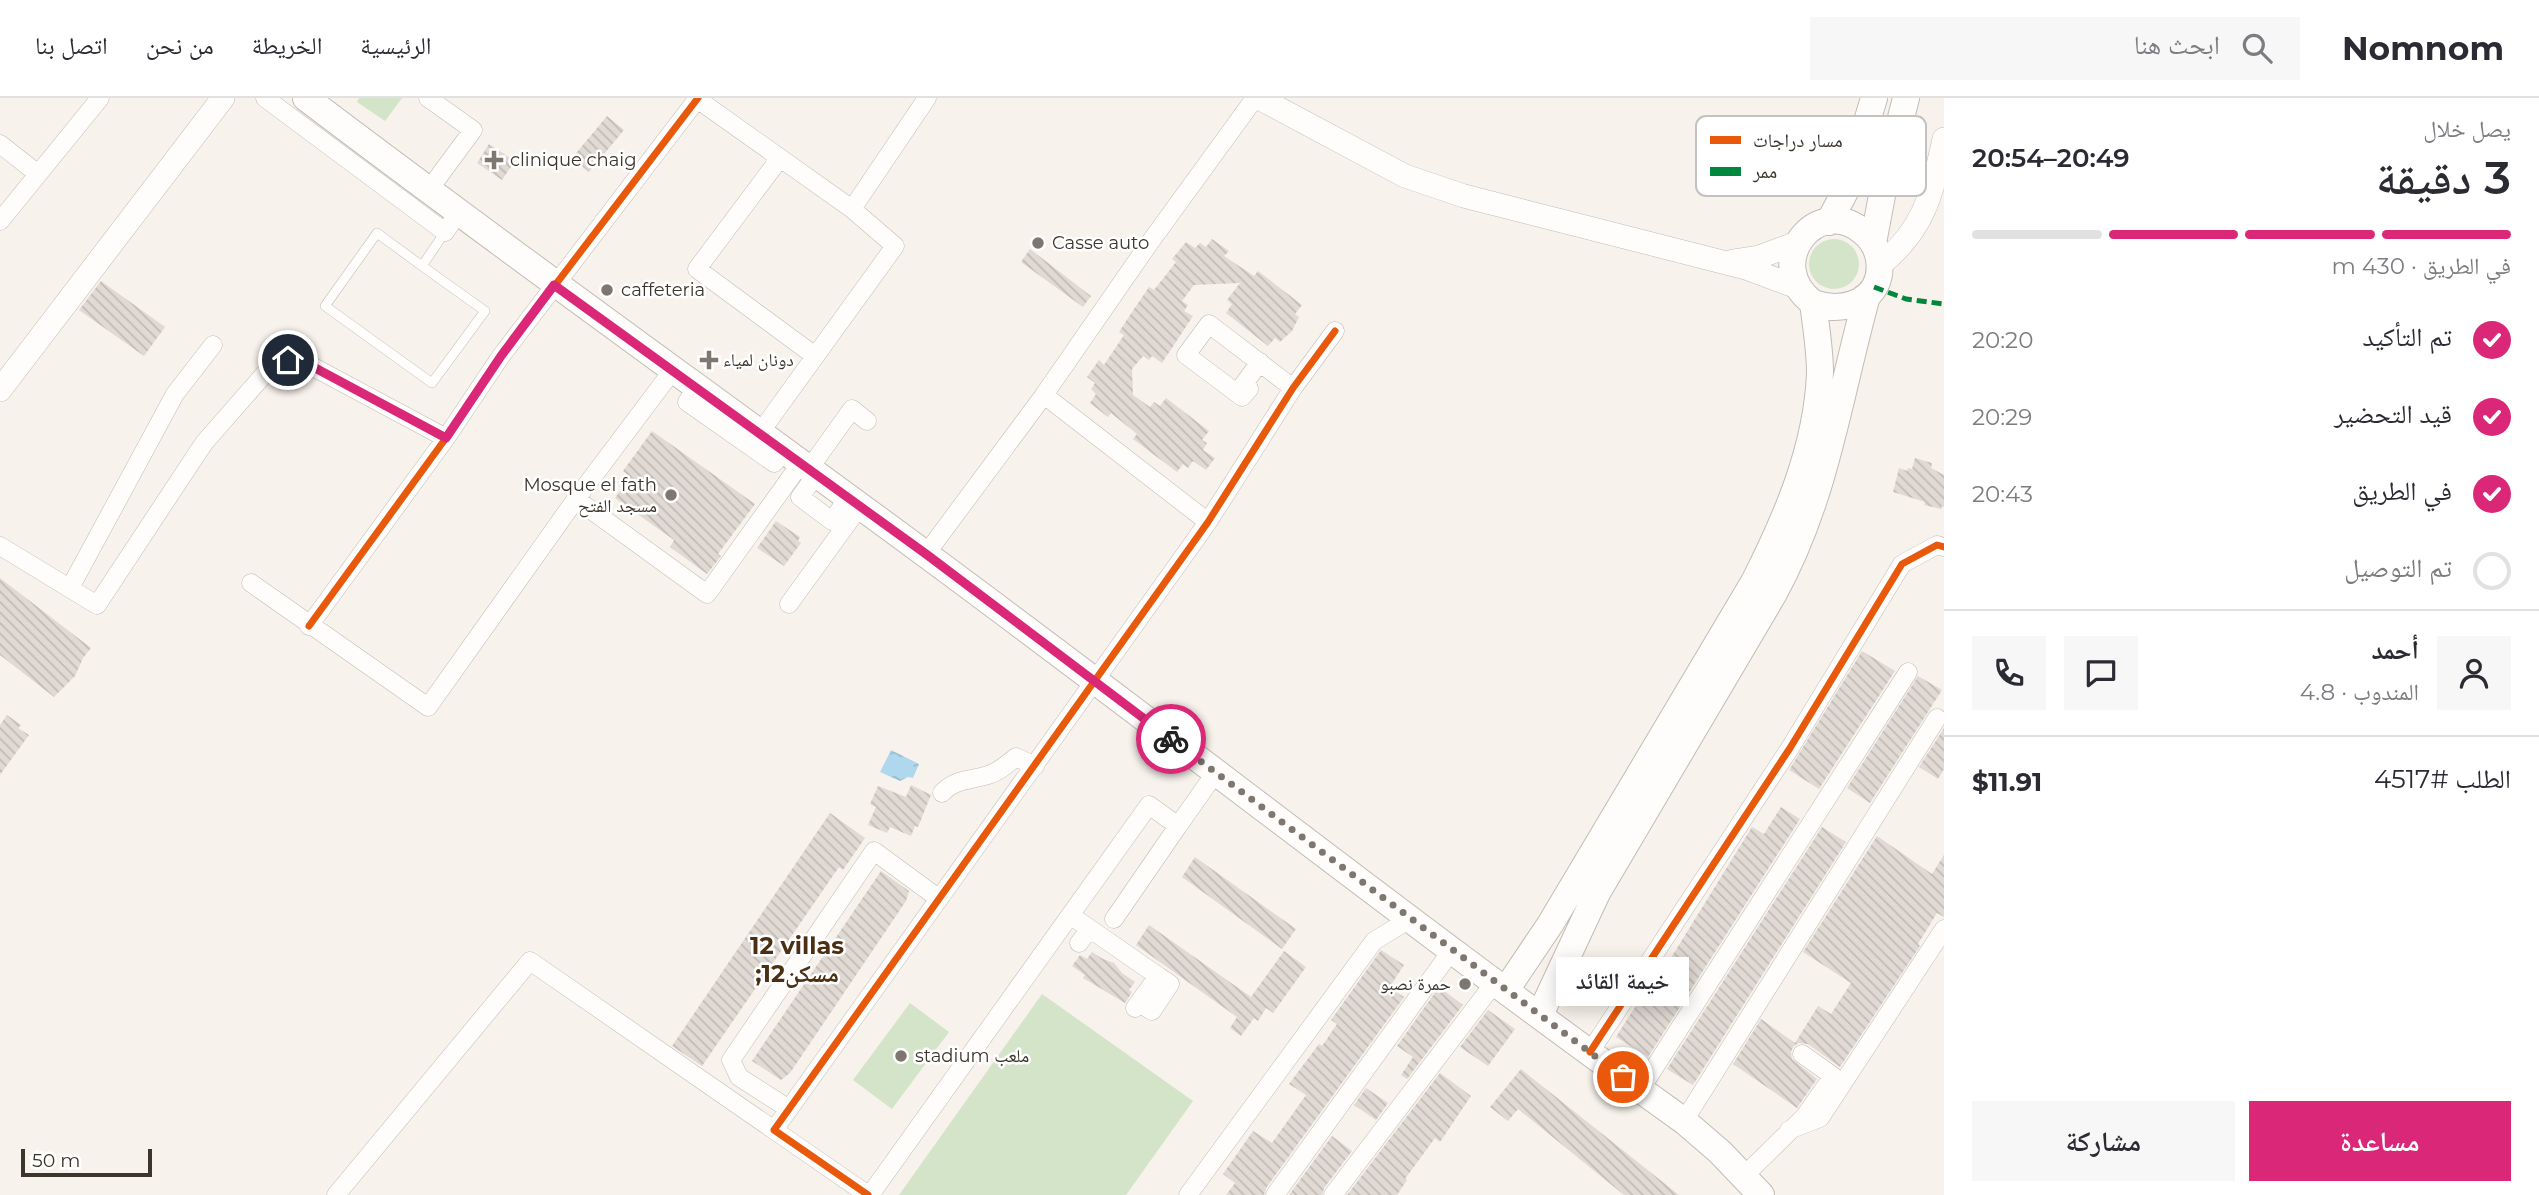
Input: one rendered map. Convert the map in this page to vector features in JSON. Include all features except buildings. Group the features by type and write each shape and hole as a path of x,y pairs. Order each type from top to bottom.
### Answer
{"main road":[{"path":"306,98 428,191 452,223 554,285 926,554 1410,919 1684,1121 1756,1190"},
{"path":"1869,116 1874,98"},
{"path":"1901,116 1906,98"},
{"path":"1829,222 1843,196"},
{"path":"1805,295 1827,308 1842,309 1867,296 1874,287 1883,196"},
{"path":"1501,986 1529,959 1754,582 1776,539 1809,445 1820,373 1805,295 1791,265 1797,243 1813,227 1829,222 1846,223 1857,227 1876,254"},
{"path":"1541,1015 1597,893 1773,595 1798,547 1826,464 1867,296"}],"street":[{"path":"0,221 100,98"},
{"path":"1,387 223,98"},
{"path":"265,98 452,223"},
{"path":"428,98 473,130 428,191"},
{"path":"926,554 1044,395 1148,244 1257,98 1405,176 1464,196 1772,276 1805,295"},
{"path":"309,626 446,438 501,356 698,99 852,209 895,246 759,434"},
{"path":"852,209 918,101"},
{"path":"1876,254 1907,240 1926,208 1944,139"},
{"path":"0,144 38,174"},
{"path":"780,158 697,269 815,356"},
{"path":"1720,261 1759,257 1797,243"},
{"path":"774,1130 1208,522 1293,388 1335,331"},
{"path":"69,588 174,394 213,345"},
{"path":"0,546 97,605 204,443 268,370 288,360 304,362 446,438"},
{"path":"1260,362 1293,388"},
{"path":"251,583 428,707 576,499 673,370"},
{"path":"697,387 687,402 774,463 802,465"},
{"path":"1044,395 1208,522"},
{"path":"576,499 706,594 802,465 852,409 867,421"},
{"path":"789,604 854,502"},
{"path":"1590,1052 1790,748 1902,564 1937,545 1944,547"},
{"path":"1640,1090 1908,672"},
{"path":"1684,1121 1937,718"},
{"path":"942,793 951,783 999,771 1016,757 1035,766"},
{"path":"1114,919 1216,772"},
{"path":"335,1195 530,961 869,1195 1149,805 1178,826"},
{"path":"789,1109 739,1077 731,1060 874,851 938,898"},
{"path":"1070,915 1084,936 1135,960 1129,969 1155,980 1137,1006"},
{"path":"1188,1195 1374,941 1410,919"},
{"path":"1789,1130 1820,1118 1944,929"},
{"path":"1275,1195 1452,950"},
{"path":"1334,1195 1501,986"},
{"path":"1756,1190 1789,1130 1805,1116 1833,1076 1802,1054"}],"lane":[{"path":"422,266 452,223"},
{"path":"377,233 422,266 485,311 432,383 325,306 377,233"}],"green space":[{"path":"359,98 402,98 385,121 357,102"},
{"path":"1834,239 1852,246 1859,264 1852,282 1834,289 1816,282 1809,264 1816,246"},
{"path":"1042,994 1193,1101 1126,1195 899,1195"},
{"name":"stadium ملعب","path":"910,1003 949,1032 892,1109 853,1080"}],"water":[{"path":"891,750 919,764 913,778 900,781 880,772"}],"marked path":[{"path":"1874,287 1906,299 1944,304"}],"cycle path":[{"path":"309,626 446,438 501,356 698,98"},
{"path":"868,1195 774,1130 1208,522 1293,388 1335,331"},
{"path":"1590,1052 1790,748 1902,564 1937,545 1944,547"}],"way so far":[{"path":"1171,739 1623,1077"}],"place":[{"name":"clinique chaig","path":"494,160"},
{"name":"Casse auto","path":"1038,243"},
{"name":"caffeteria","path":"607,290"},
{"name":"دونان لمياء","path":"709,360"},
{"name":"Mosque el fath مسجد الفتح","path":"671,495"},
{"name":"حمرة نصبو","path":"1465,984"},
{"name":"stadium ملعب","path":"901,1056"},
{"name":"خيمة القائد","path":"1623,1077"}],"district":[{"name":"12 villas ;12مسكن","path":"797,959"}],"route":[{"path":"288,360 304,362 446,438 501,356 554,285 926,554 1171,739"}]}
